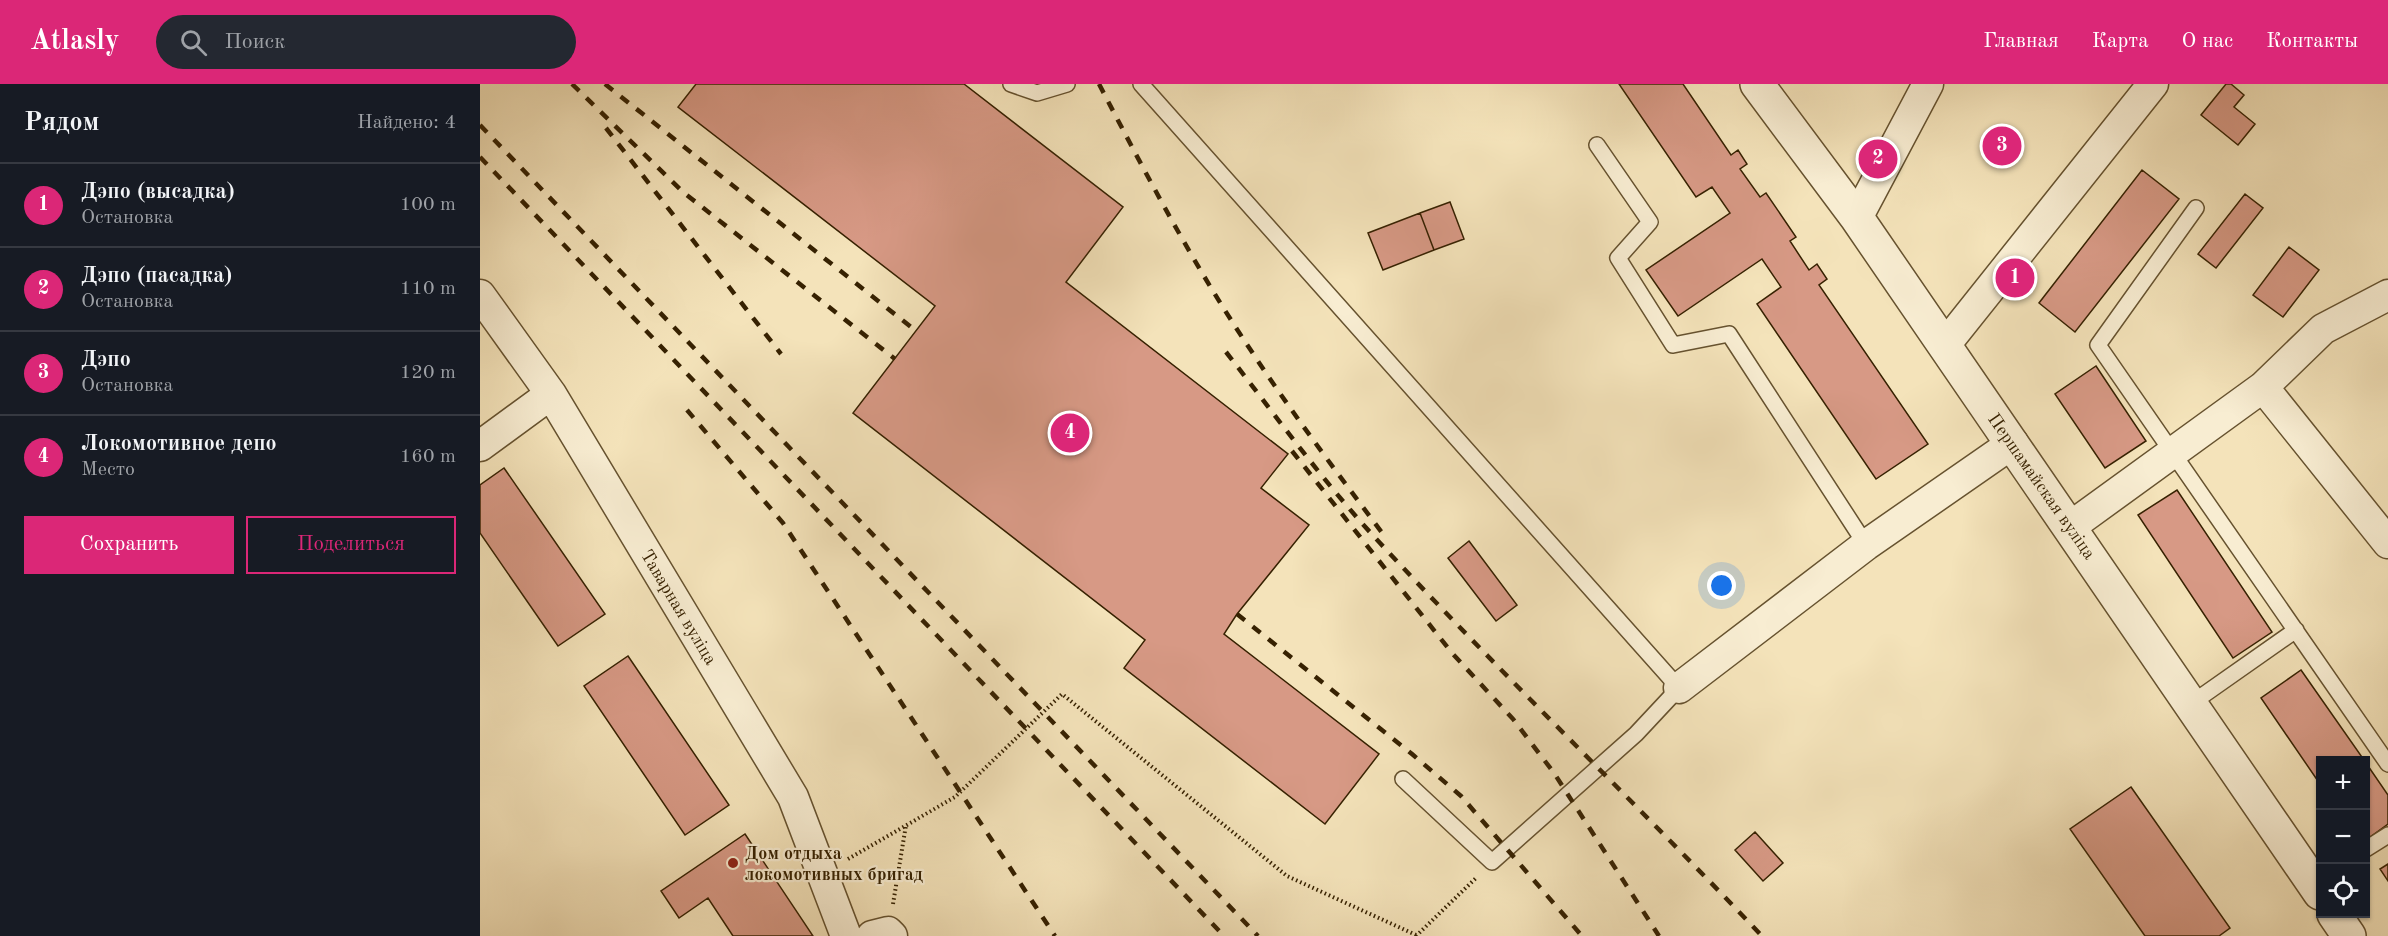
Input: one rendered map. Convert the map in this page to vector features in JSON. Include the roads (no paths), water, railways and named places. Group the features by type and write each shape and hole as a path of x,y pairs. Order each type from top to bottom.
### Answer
{"street":[{"name":"Першамайская вуліца","path":"1757,84 1857,218 2316,882"},
{"path":"1857,218 1928,84"},
{"path":"1945,345 2153,84"},
{"name":"Таварная вуліца","path":"480,295 551,394 793,797 846,936"},
{"path":"2070,527 2263,387 2323,329 2388,295"},
{"path":"2263,387 2388,543"},
{"path":"480,446 551,394"},
{"path":"1679,688 1866,545 2013,443"},
{"path":"2337,918 2349,936"}],"lane":[{"path":"1011,84 1037,93 1068,84"},
{"path":"1141,84 1679,688 1636,734 1492,862 1402,779"},
{"path":"1597,145 1650,222 1618,258 1673,345 1728,334 1866,545"},
{"path":"2196,208 2098,345 2388,764"},
{"path":"2192,703 2296,630"},
{"path":"2370,846 2388,835"}],"railway":[{"path":"572,84 683,192 895,359"},
{"path":"605,84 916,331"},
{"path":"1099,84 1171,218 1229,317 1299,420 1383,534"},
{"path":"480,125 1258,936"},
{"path":"606,128 781,354"},
{"path":"480,157 1224,936"},
{"path":"1226,352 1320,473 1380,543 1762,936"},
{"path":"687,410 783,523 1055,936"},
{"path":"1292,451 1452,653 1513,719 1554,773 1659,936"},
{"path":"1237,614 1461,796 1582,936"}],"place":[{"name":"Дэпо","path":"2002,146"},
{"name":"Дэпо (пасадка)","path":"1878,159"},
{"name":"Дэпо (высадка)","path":"2015,278"},
{"name":"Локомотивное депо","path":"1070,433"},
{"name":"Дом отдыха локомотивных бригад","path":"733,863"}]}
